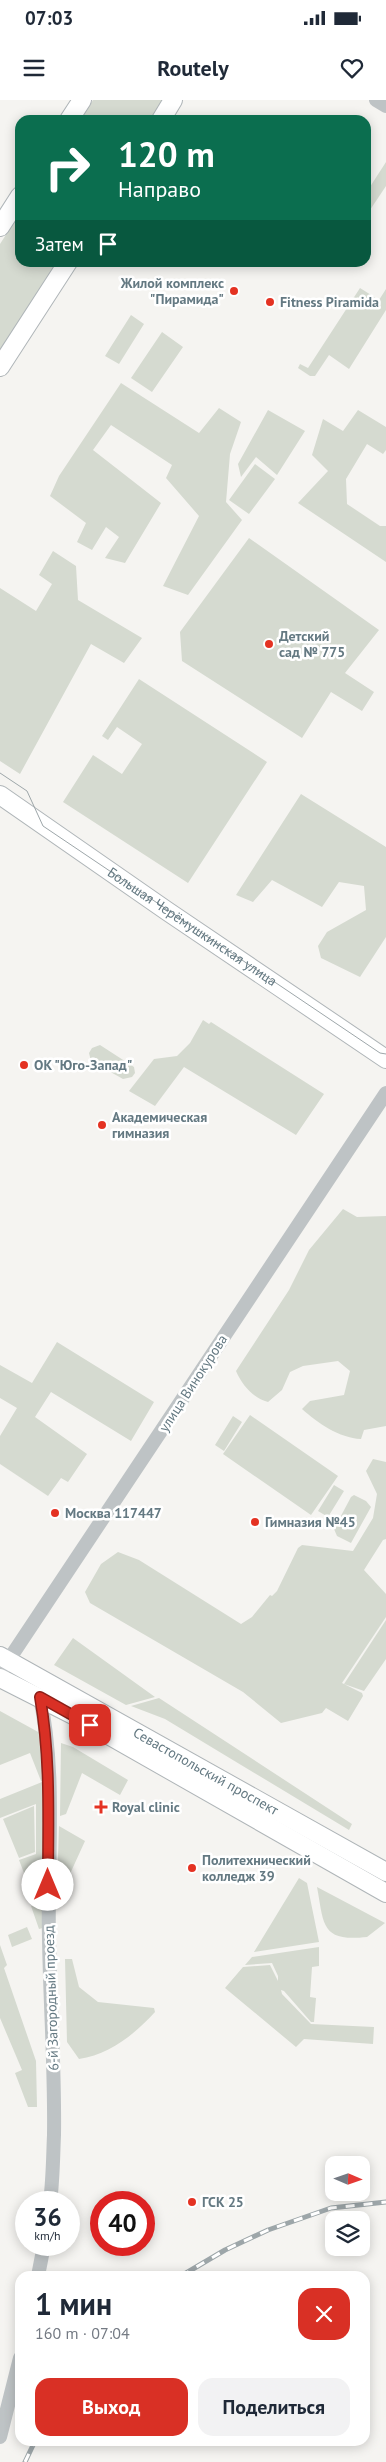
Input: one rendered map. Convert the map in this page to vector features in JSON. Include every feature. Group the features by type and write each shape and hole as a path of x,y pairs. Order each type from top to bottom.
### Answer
{"main road":[{"path":"72,115 82,100"},
{"path":"164,115 174,100"},
{"path":"0,227 15,204"},
{"path":"0,367 65,267"},
{"name":"Большая Черёмушкинская улица","path":"0,795 166,911 386,1059"},
{"name":"Севастопольский проспект","path":"3,1663 36,1675 386,1872"},
{"name":"Севастопольский проспект","path":"0,1678 40,1697 386,1893"}],"street":[{"path":"376,100 386,106"},
{"name":"улица Винокурова","path":"3,1663 386,1092"},
{"name":"6-й Загородный проезд","path":"36,1675 47,1733 49,1774 48,1938 54,2112 52,2191"},
{"path":"39,2271 42,2256"},
{"path":"0,2437 15,2378"}],"shaded area":[{"path":"93,100 165,100 155,115 83,115"},
{"path":"386,162 386,186 371,208 371,185"},
{"path":"15,221 15,267 55,267 0,351 0,244"},
{"path":"360,288 379,300 386,289 386,310 349,369 329,355 315,376 310,376 298,368 300,364 308,368"},
{"path":"131,315 144,324 119,364 105,356"},
{"path":"162,332 183,347 152,392 131,378"},
{"path":"121,383 199,433 219,408 241,422 230,454 226,502 242,520 188,595 163,586 199,516 166,478 172,465 111,425 93,450 161,503 125,563 105,558 119,537 106,527 92,550 77,542 86,523 50,496 59,476"},
{"path":"268,410 305,431 277,475 256,457 241,477 238,464"},
{"path":"358,410 386,427 386,450 383,454 367,444 346,479 347,504 380,526 386,526 386,562 298,503 328,471 312,455 323,419 343,431"},
{"path":"255,464 275,479 249,514 229,500"},
{"name":"Детский сад № 775","path":"249,538 379,630 345,673 374,692 362,711 331,692 302,738 182,661 180,632"},
{"path":"53,551 76,566 78,600 142,638 124,663 91,644 20,774 0,761 0,588 36,611 52,584 39,575"},
{"path":"139,679 267,762 188,883 63,802 93,755 122,774 142,744 117,727 108,740 102,736"},
{"path":"301,794 386,847 386,937 360,977 321,958 318,946 327,932 366,910 364,886 339,882 322,907 272,880 253,902 236,895"},
{"path":"203,1020 209,1024 211,1022 324,1094 296,1135 184,1067 155,1106 129,1091 154,1059 177,1056 190,1043"},
{"path":"100,1045 134,1067 135,1073 132,1077 123,1079 91,1061 89,1053 92,1048"},
{"path":"343,1209 357,1217 386,1216 386,1426 364,1430 361,1439 337,1433 302,1409 310,1401 344,1395 350,1371 338,1361 303,1366 290,1372 282,1390 268,1402 249,1390 241,1381 236,1371 289,1290 309,1250"},
{"path":"57,1342 154,1402 131,1441 51,1392 35,1417 87,1454 68,1482 61,1478 48,1496 0,1464 0,1436 17,1408 0,1398 0,1365 32,1383"},
{"path":"250,1415 338,1476 311,1515 223,1454"},
{"path":"233,1416 242,1422 224,1451 215,1445"},
{"path":"373,1459 386,1462 386,1539 383,1540 364,1570 386,1594 386,1617 342,1683 362,1693 363,1696 348,1721 326,1708 322,1713 281,1723 243,1692 90,1603 85,1592 101,1564 118,1552 139,1560 241,1624 252,1617 270,1595 272,1596 277,1591 298,1548 302,1545 353,1551 373,1518 377,1494 366,1471"},
{"path":"334,1485 344,1491 328,1517 318,1511"},
{"path":"354,1495 366,1501 371,1507 351,1543 337,1536 334,1529 351,1497"},
{"path":"386,1620 386,1659 364,1691 344,1684"},
{"path":"73,1638 155,1697 126,1705 54,1665"},
{"path":"159,1698 352,1824 349,1830 165,1719 131,1706"},
{"path":"0,1711 40,1733 46,1779 41,1781 30,1753 0,1765"},
{"path":"61,1743 73,1747 128,1780 120,1795 82,1773 66,1814 60,1816"},
{"path":"47,1780 46,1927 39,1929 31,1906 36,1904 19,1860 36,1854 36,1804 0,1818 0,1799"},
{"path":"34,1806 35,1852 19,1858 3,1819"},
{"path":"59,1826 85,1841 64,1887 57,1887"},
{"path":"299,1878 307,1883 319,1942 254,1952"},
{"path":"317,1887 385,1923 367,1937 341,1937 333,1933 327,1928 324,1921"},
{"path":"27,1927 32,1939 12,1947 8,1935"},
{"path":"0,1945 7,1965 4,1968 36,2061 37,2107 28,2107 15,2073 22,2070 0,2018"},
{"path":"319,1947 319,1966 312,1967 310,1997 316,1998 314,2022 311,2022 284,1991 281,1990 282,1994 311,2024 374,2027 373,2044 304,2039 296,2047 225,1988 243,1967 270,1965 278,1981 278,1976 272,1963 245,1965 252,1957"},
{"path":"65,1959 72,1959 79,1987 98,2002 154,2008 155,2012 121,2042 101,2053 79,2059 67,2042"}],"tram line":[{"path":"0,773 27,791 43,826 380,1053 386,1054"}],"railway":[{"path":"189,2271 225,2250 268,2230 331,2208 386,2202"},
{"path":"25,2462 33,2446"}],"place":[{"name":"Жилой комплекс \"Пирамида\"","path":"234,291"},
{"name":"Fitness Piramida","path":"270,302"},
{"name":"Детский сад № 775","path":"269,644"},
{"name":"ОК \"Юго-Запад\"","path":"24,1065"},
{"name":"Академическая гимназия","path":"102,1125"},
{"name":"Москва 117447","path":"55,1513"},
{"name":"Гимназия №45","path":"255,1522"},
{"name":"Royal clinic","path":"101,1807"},
{"name":"Политехнический колледж 39","path":"192,1868"},
{"name":"ГСК 25","path":"192,2202"}],"route":[{"path":"48,1885 49,1774 47,1733 40,1697 90,1725"}]}
